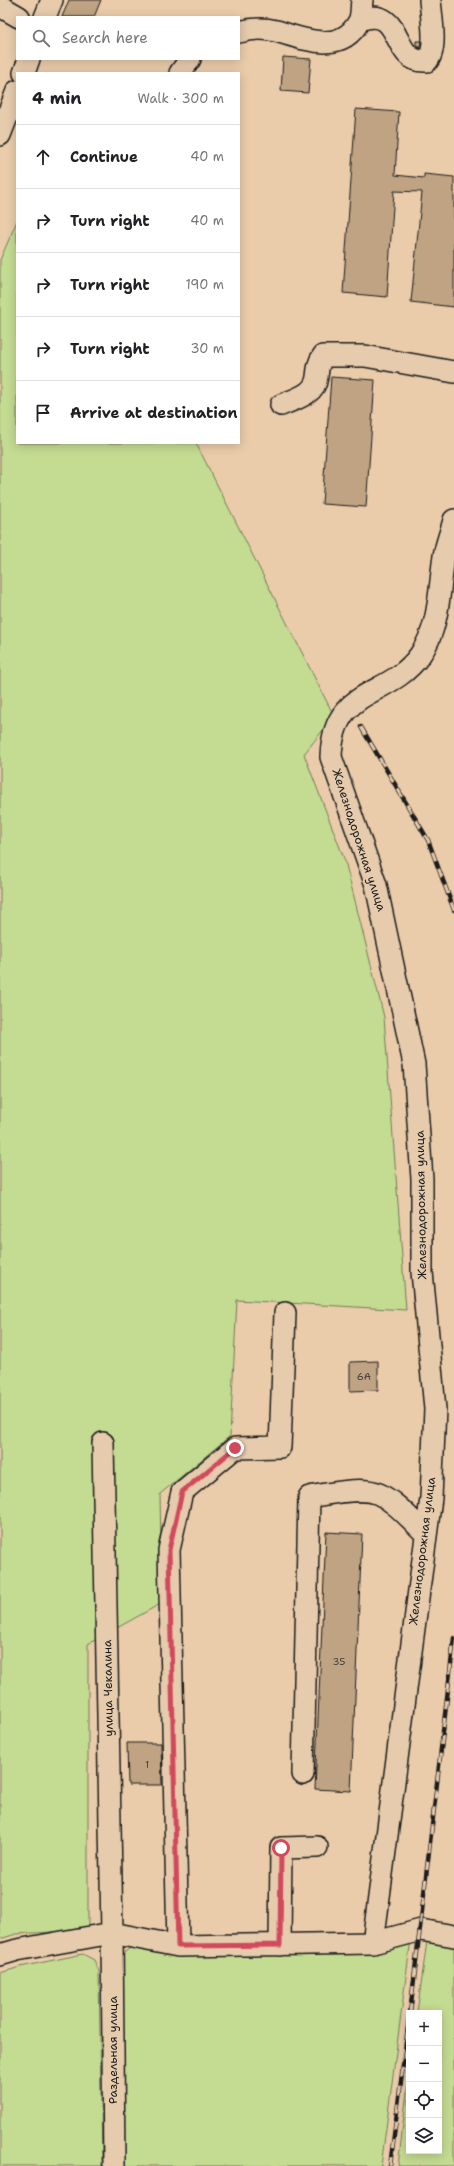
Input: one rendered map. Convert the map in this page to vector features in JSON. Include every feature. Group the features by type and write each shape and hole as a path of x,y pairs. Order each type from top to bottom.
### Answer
{"street":[{"path":"45,16 52,0"},
{"path":"240,32 266,30 297,39 328,41 345,37 361,10 385,20 390,24 401,47 406,53 417,60 427,61 431,58 433,47 430,0"},
{"path":"0,6 17,16"},
{"path":"24,72 29,60"},
{"path":"181,72 189,60"},
{"path":"0,135 16,94"},
{"path":"281,405 310,392 315,385 319,361 323,356 365,356 454,372"},
{"name":"Железнодорожная улица","path":"373,1943 426,1534 430,1498 435,1409 422,1272 422,1179 414,1064 376,885 331,757 331,745 338,720 349,707 407,669 419,657 429,640 436,619 445,554 454,520"},
{"path":"178,1946 169,1550 182,1492 235,1448 280,1447 285,1313"},
{"name":"улица Чекалина","path":"103,1443 112,1933"},
{"path":"303,1774 309,1497 353,1491 377,1493 391,1501 426,1534"},
{"path":"280,1945 281,1848 317,1847"},
{"path":"0,1955 17,1950 112,1933 178,1946 373,1943 421,1930 454,1936"},
{"name":"Раздельная улица","path":"112,1933 114,2166"}],"green space":[{"path":"16,223 16,444 197,444 334,716 304,754 345,861 384,1017 406,1310 237,1300 230,1436 160,1494 162,1603 88,1644 88,1930 16,1934 0,1939 0,260"},
{"path":"411,1939 381,2166 122,2166 122,1954 133,1946 153,1952 372,1950"},
{"path":"427,1941 454,1946 454,2166 398,2166 406,2100 406,2154 442,2154 442,2010 417,2010"},
{"path":"83,1954 94,1960 99,1971 102,2166 0,2166 0,1973 20,1967"}],"building":[{"path":"69,0 101,0 94,16 62,16"},
{"path":"416,41 421,41 420,48 416,45"},
{"path":"283,57 311,59 308,93 281,91"},
{"path":"356,109 399,112 395,175 424,178 424,174 454,177 454,307 411,302 422,192 394,191 387,297 343,293"},
{"path":"331,377 375,380 366,507 322,504"},
{"path":"378,1361 378,1390 350,1391 350,1362"},
{"path":"326,1532 362,1534 351,1791 315,1789"},
{"path":"127,1743 161,1743 162,1785 128,1785"}],"railway":[{"path":"361,727 428,840 454,910"},
{"path":"410,2010 454,1638"},
{"path":"390,2166 406,2043"}],"route":[{"path":"235,1448 182,1492 169,1550 175,1760 178,1946 280,1945 281,1848"}]}
